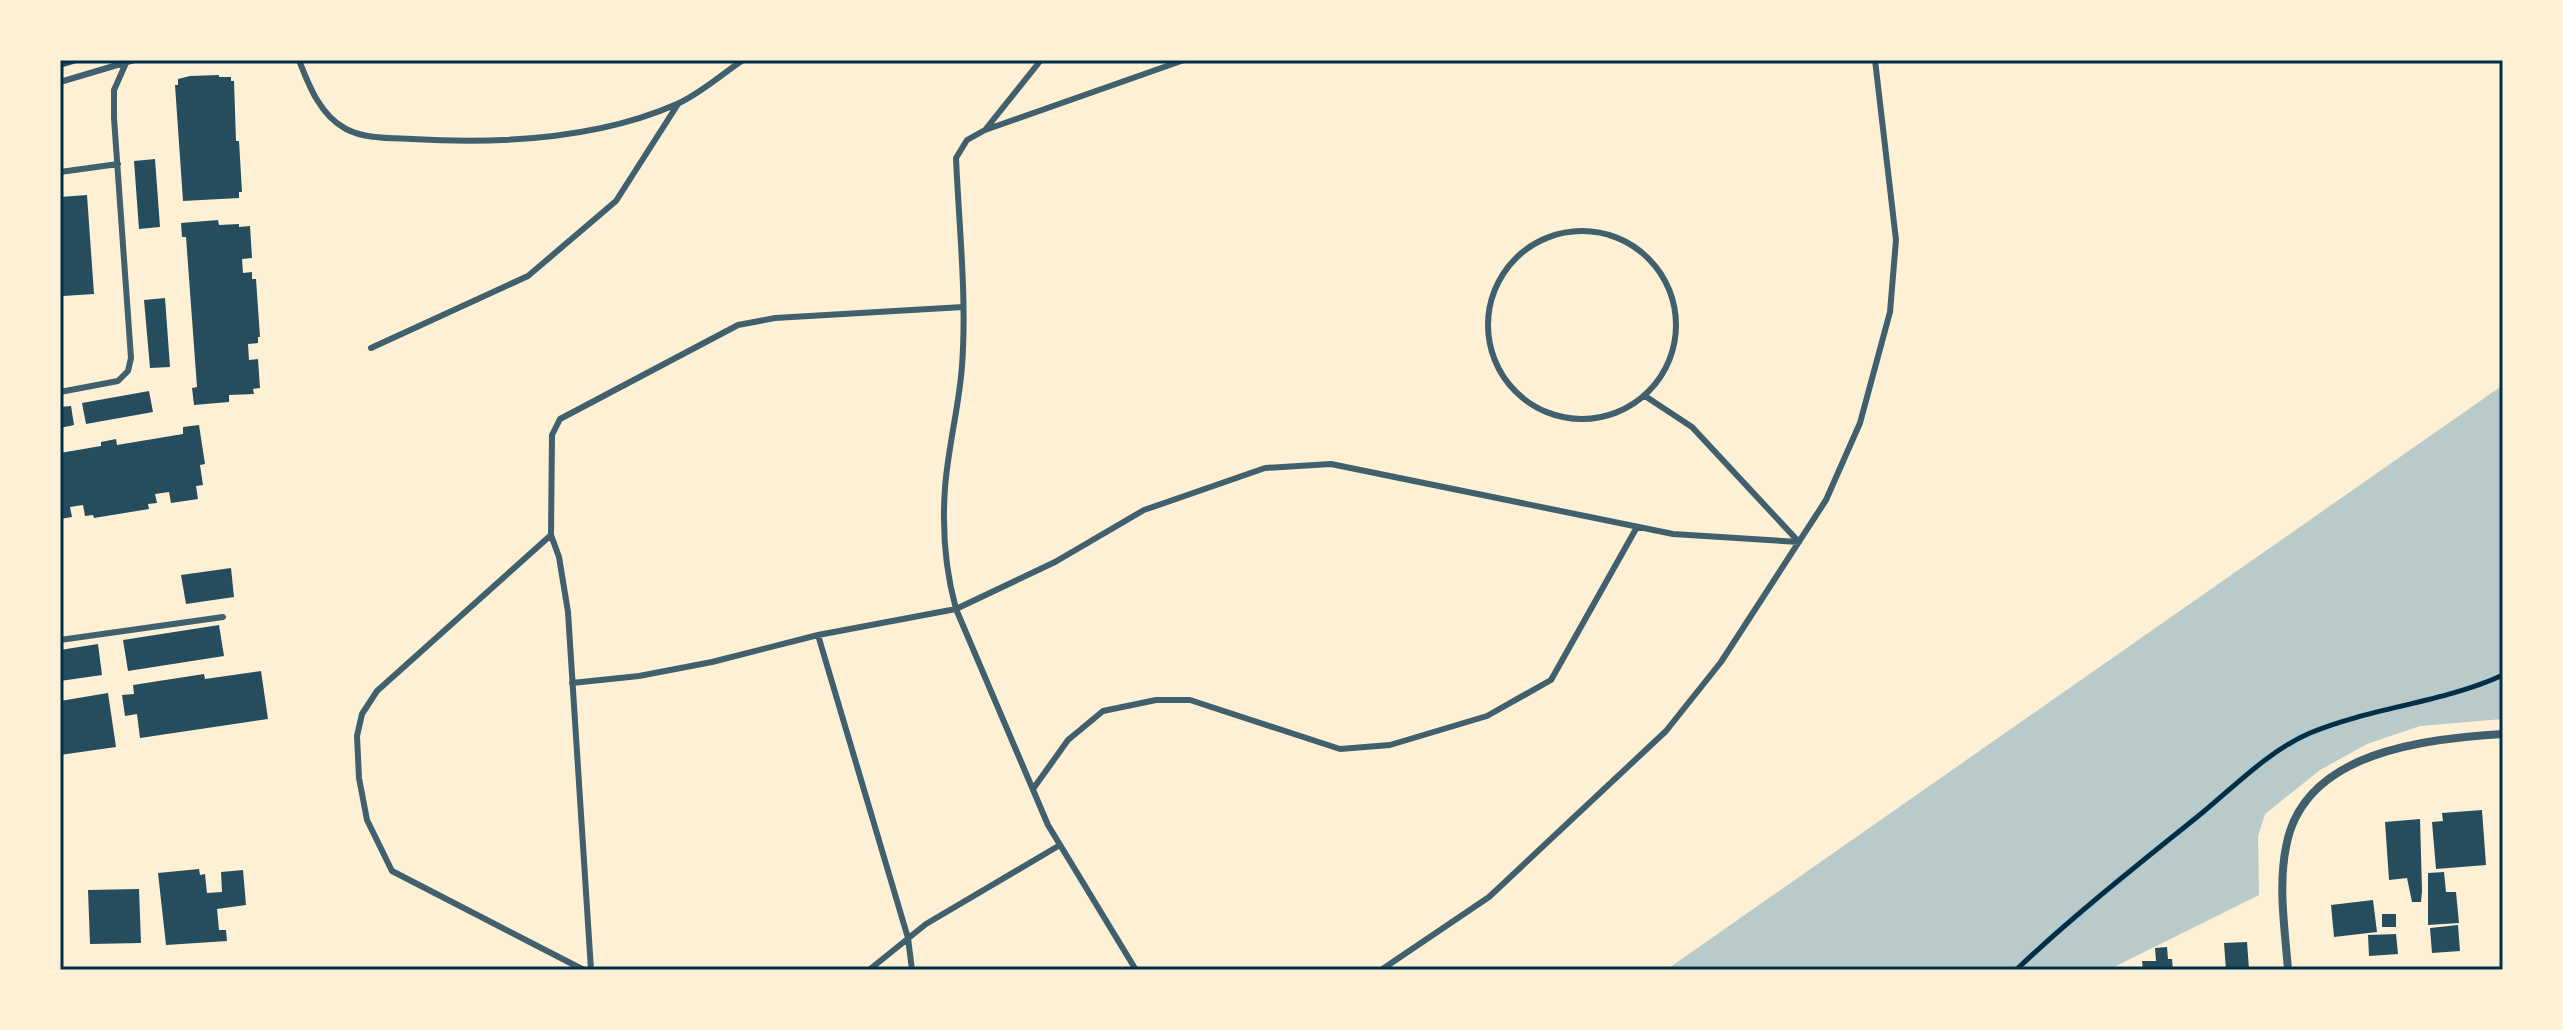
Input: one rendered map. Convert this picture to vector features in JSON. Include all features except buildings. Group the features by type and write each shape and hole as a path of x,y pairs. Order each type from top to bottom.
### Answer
{"street":[{"path":"2288,970 2282,876 2291,824 2315,791 2359,762 2404,745 2452,737 2503,734"}],"lane":[{"path":"60,82 134,60"},
{"path":"299,60 323,111 346,129 373,137 455,141 566,135 623,122 678,104 743,60"},
{"path":"985,130 1041,60"},
{"path":"1136,970 1048,825 956,609 943,541 945,486 962,368 963,307 956,158 967,140 985,130 1184,60"},
{"path":"1381,970 1489,897 1666,731 1721,662 1826,500 1860,423 1890,312 1896,240 1875,60"},
{"path":"60,385 60,392 118,381 128,371 131,358 114,90 126,63"},
{"path":"371,348 528,276 616,201 678,104"},
{"path":"60,172 118,164"},
{"path":"1598,232 1637,248 1653,262 1665,279 1673,299 1676,331 1669,362 1645,396 1628,408 1608,416 1587,420 1566,419 1545,413 1511,388 1495,361 1487,330 1495,289 1505,270 1519,254 1536,242 1556,234 1598,232"},
{"path":"591,970 568,612 559,557 551,535 552,435 560,419 738,325 775,318 963,307"},
{"path":"1645,396 1692,427 1799,542"},
{"path":"572,683 639,676 712,662 818,635 956,609 1055,562 1144,510 1265,468 1331,464 1673,534 1799,542"},
{"path":"1033,789 1068,740 1103,711 1156,700 1190,700 1340,749 1390,745 1487,716 1551,680 1637,527"},
{"path":"551,535 377,691 362,714 357,736 359,778 367,820 392,871 584,970"},
{"path":"60,640 223,617"},
{"path":"818,635 908,938 912,970"},
{"path":"869,970 926,924 1060,845"}],"path":[{"path":"2016,970 2058,930 2252,772 2307,734 2369,712 2485,684 2503,675"}],"shaded area":[{"path":"2503,385 2503,719 2420,726 2367,744 2320,770 2265,814 2258,836 2259,895 2108,970 1666,970"}]}
